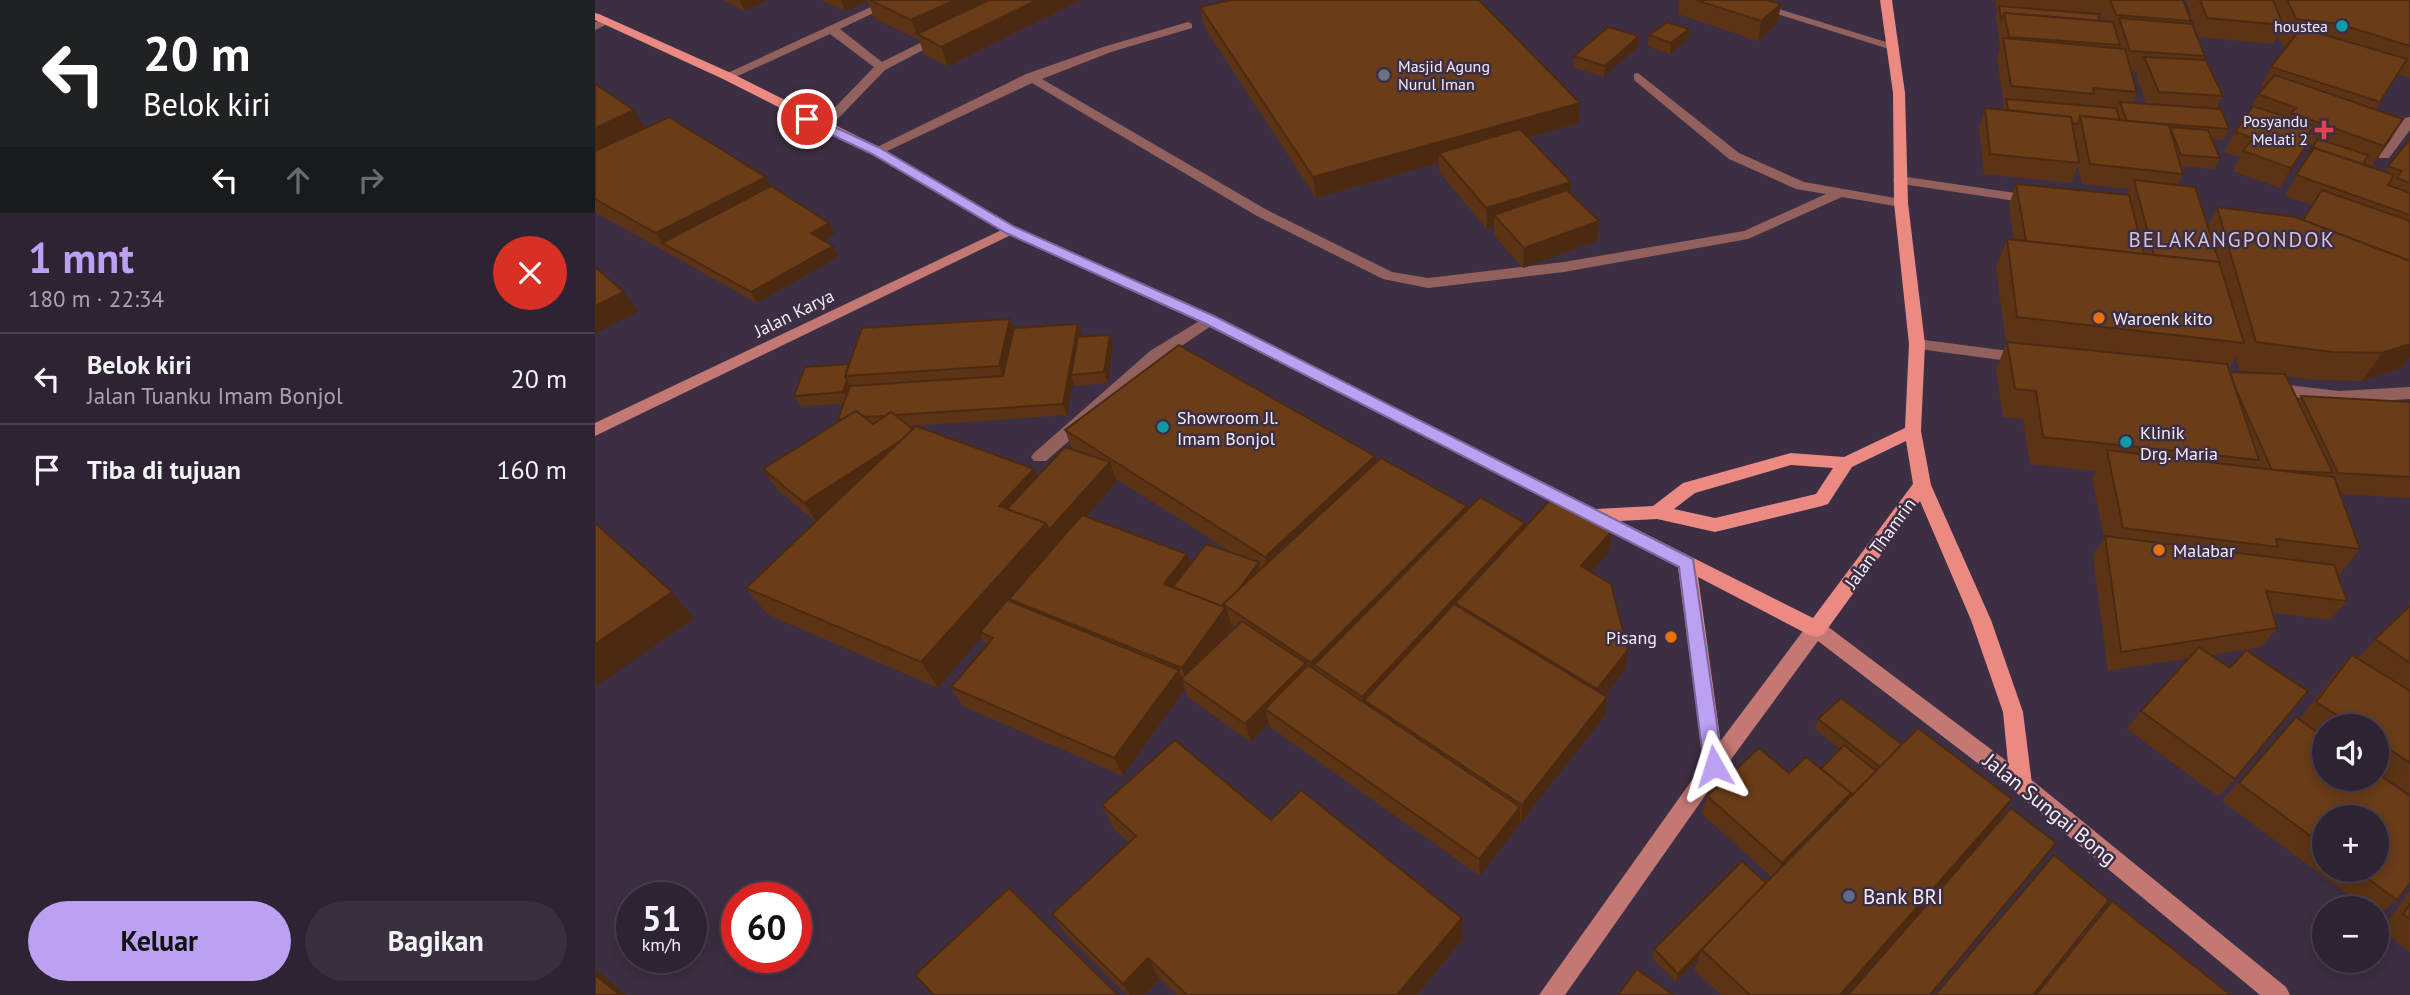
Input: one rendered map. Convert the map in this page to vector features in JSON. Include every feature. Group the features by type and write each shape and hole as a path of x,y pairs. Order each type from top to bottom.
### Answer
{"main road":[{"name":"Jalan Thamrin","path":"1816,629 1922,485 1913,431 1917,344 1901,203 1899,93 1886,0"},
{"path":"599,21 727,76 876,151 1010,230 1209,320 1816,629"},
{"path":"1657,512 1689,488 1791,459 1846,463 1913,431"},
{"path":"1595,516 1657,512 1715,525 1822,499 1846,463"},
{"path":"1922,485 1981,620 2013,712 2021,784"},
{"path":"1687,564 1714,766"}],"street":[{"path":"727,76 895,0"},
{"path":"1738,0 1893,46"},
{"path":"876,151 1030,78 1151,35 1188,26"},
{"path":"832,29 881,67"},
{"path":"823,126 881,67 957,30"},
{"path":"1639,77 1734,156 1801,186 1901,203"},
{"path":"1030,78 1262,213 1388,276 1428,283 1564,267 1748,235 1840,192"},
{"path":"2384,155 2410,121"},
{"path":"1900,180 2046,201"},
{"name":"Jalan Karya","path":"595,430 1010,230"},
{"path":"1040,457 1156,355 1209,320"},
{"path":"1917,344 2040,360"},
{"path":"2258,387 2339,397 2410,393"},
{"name":"Jalan Thamrin","path":"1551,995 1714,766 1816,629"},
{"name":"Jalan Sungai Bong","path":"1816,629 2021,784 2278,995"}],"building":[{"path":"870,0 955,0 911,20"},
{"path":"989,0 1037,0 941,47 917,34"},
{"name":"Masjid Agung Nurul Iman","path":"1231,0 1479,0 1580,103 1313,177 1200,7"},
{"path":"1696,0 1767,0 1781,4 1761,21"},
{"path":"2110,0 2183,0 2191,21 2116,15"},
{"path":"2200,0 2273,0 2283,25 2207,18"},
{"path":"2287,0 2410,0 2410,46 2339,24 2296,19"},
{"path":"1999,6 2098,14 2100,21 2004,13 2001,20"},
{"path":"2004,13 2113,22 2120,45 2009,37"},
{"path":"2119,18 2192,24 2205,56 2130,51"},
{"path":"1667,22 1689,29 1671,43 1649,35"},
{"path":"1608,27 1639,36 1605,66 1574,56"},
{"path":"2301,28 2407,59 2380,102 2271,67"},
{"path":"2003,38 2125,49 2137,92 2093,88 2094,94 2011,86"},
{"path":"2144,57 2206,60 2223,96 2159,92"},
{"path":"2275,75 2403,119 2384,146 2291,113 2296,108 2258,94"},
{"path":"595,84 634,110 595,128"},
{"path":"2006,99 2116,108 2120,120 2080,116 2078,124 2072,123 2071,117 2008,110"},
{"path":"2120,102 2221,109 2229,129 2127,121"},
{"path":"2253,106 2314,126 2302,144 2307,145 2291,168 2243,151 2253,138 2235,132"},
{"path":"1985,108 2071,117 2079,163 1990,154"},
{"path":"2080,116 2169,125 2183,174 2090,164"},
{"path":"669,117 766,177 656,233 595,199 595,151"},
{"path":"2170,127 2208,130 2220,158 2181,155"},
{"path":"1520,129 1571,182 1486,208 1439,153"},
{"path":"2318,139 2368,155 2363,164 2314,148 2309,156 2307,155"},
{"path":"2410,139 2410,183 2397,178 2402,171 2388,166"},
{"path":"2314,148 2394,175 2388,185 2410,193 2410,215 2296,175"},
{"path":"2134,180 2195,187 2220,264 2154,255"},
{"path":"2016,184 2129,195 2144,254 2026,241"},
{"path":"771,186 829,223 811,233 833,246 751,292 662,243"},
{"path":"1567,190 1599,221 1524,248 1494,215"},
{"path":"2322,190 2410,221 2410,261 2303,220"},
{"path":"2217,207 2295,217 2410,261 2410,344 2382,353 2332,352 2256,342"},
{"path":"2007,239 2219,262 2244,343 2017,317"},
{"path":"595,267 624,292 595,306"},
{"path":"1010,319 999,366 845,376 862,328"},
{"path":"1078,324 1063,404 895,415 891,412 886,416 865,417 856,411 838,419 850,386 1003,376 1014,328"},
{"path":"1110,335 1104,372 1071,375 1078,337"},
{"path":"2007,342 2227,364 2259,460 2043,437 2036,391 2015,389"},
{"path":"1179,345 1375,456 1265,557 1065,430"},
{"path":"849,364 843,392 794,396 805,367"},
{"path":"2230,372 2285,374 2333,473 2272,470"},
{"path":"2301,396 2410,402 2410,477 2338,473"},
{"path":"856,411 873,424 891,412 913,429 903,439 804,503 763,469"},
{"path":"916,426 1034,469 999,506 1046,523 921,662 746,588"},
{"path":"1065,447 1110,462 1049,530 1046,523 1007,509"},
{"path":"2107,450 2334,477 2360,549 2276,539 2278,547 2123,528"},
{"path":"1381,458 1467,506 1311,663 1223,604"},
{"path":"1480,497 1525,523 1362,697 1314,665"},
{"path":"1552,498 1612,531 1581,566 1611,584 1628,650 1597,689 1455,603"},
{"path":"1082,515 1187,554 1164,584 1226,607 1182,668 1009,599"},
{"path":"595,523 672,592 595,644"},
{"path":"2105,536 2334,565 2347,601 2266,591 2277,628 2121,652"},
{"path":"1206,544 1259,562 1238,590 1223,604 1224,607 1173,587"},
{"path":"1007,600 1179,670 1114,758 951,687 993,638 980,632"},
{"path":"1454,604 1607,697 1522,805 1364,700"},
{"path":"2410,606 2410,663 2375,639"},
{"path":"1242,621 1306,663 1245,724 1181,679"},
{"path":"2199,647 2230,668 2246,650 2308,691 2235,779 2141,711"},
{"path":"2352,655 2410,691 2410,763 2389,749 2389,714 2335,714 2316,702"},
{"path":"1308,665 1520,807 1479,859 1265,709"},
{"path":"1841,698 1902,744 1880,767 1818,719"},
{"path":"2296,717 2312,728 2312,791 2389,791 2389,781 2410,796 2410,883 2397,900 2372,882 2389,882 2389,805 2312,805 2312,837 2239,783"},
{"name":"Bank BRI","path":"1918,728 2012,799 1840,995 1750,995 1701,949"},
{"path":"1175,740 1271,820 1301,790 1462,918 1397,995 1187,995 1148,958 1123,984 1052,914 1136,836 1102,805"},
{"path":"1844,745 1876,771 1848,799 1851,793 1821,769"},
{"path":"1759,748 1789,773 1806,757 1851,793 1782,863 1707,796"},
{"path":"2011,808 2056,843 1930,995 1848,995"},
{"path":"2054,855 2109,900 2033,995 1935,995"},
{"path":"1742,861 1766,883 1678,974 1654,949"},
{"path":"1009,888 1118,995 934,995 915,975"},
{"path":"2112,901 2231,995 2036,995"},
{"path":"2410,904 2410,919 2403,914"},
{"path":"1637,969 1673,995 1618,995"},
{"path":"595,975 620,995 595,995"}],"place":[{"name":"houstea","path":"2342,26"},
{"name":"Masjid Agung Nurul Iman","path":"1384,75"},
{"name":"Posyandu Melati 2","path":"2324,130"},
{"name":"Waroenk kito","path":"2099,318"},
{"name":"Showroom Jl. Imam Bonjol","path":"1163,427"},
{"name":"Klinik Drg. Maria","path":"2126,442"},
{"name":"Malabar","path":"2159,550"},
{"name":"Pisang","path":"1671,637"},
{"name":"Bank BRI","path":"1849,896"}],"district":[{"name":"BELAKANGPONDOK","path":"2232,239"}],"route":[{"path":"807,119 876,151 1010,230 1209,320 1687,564 1714,766"}]}
